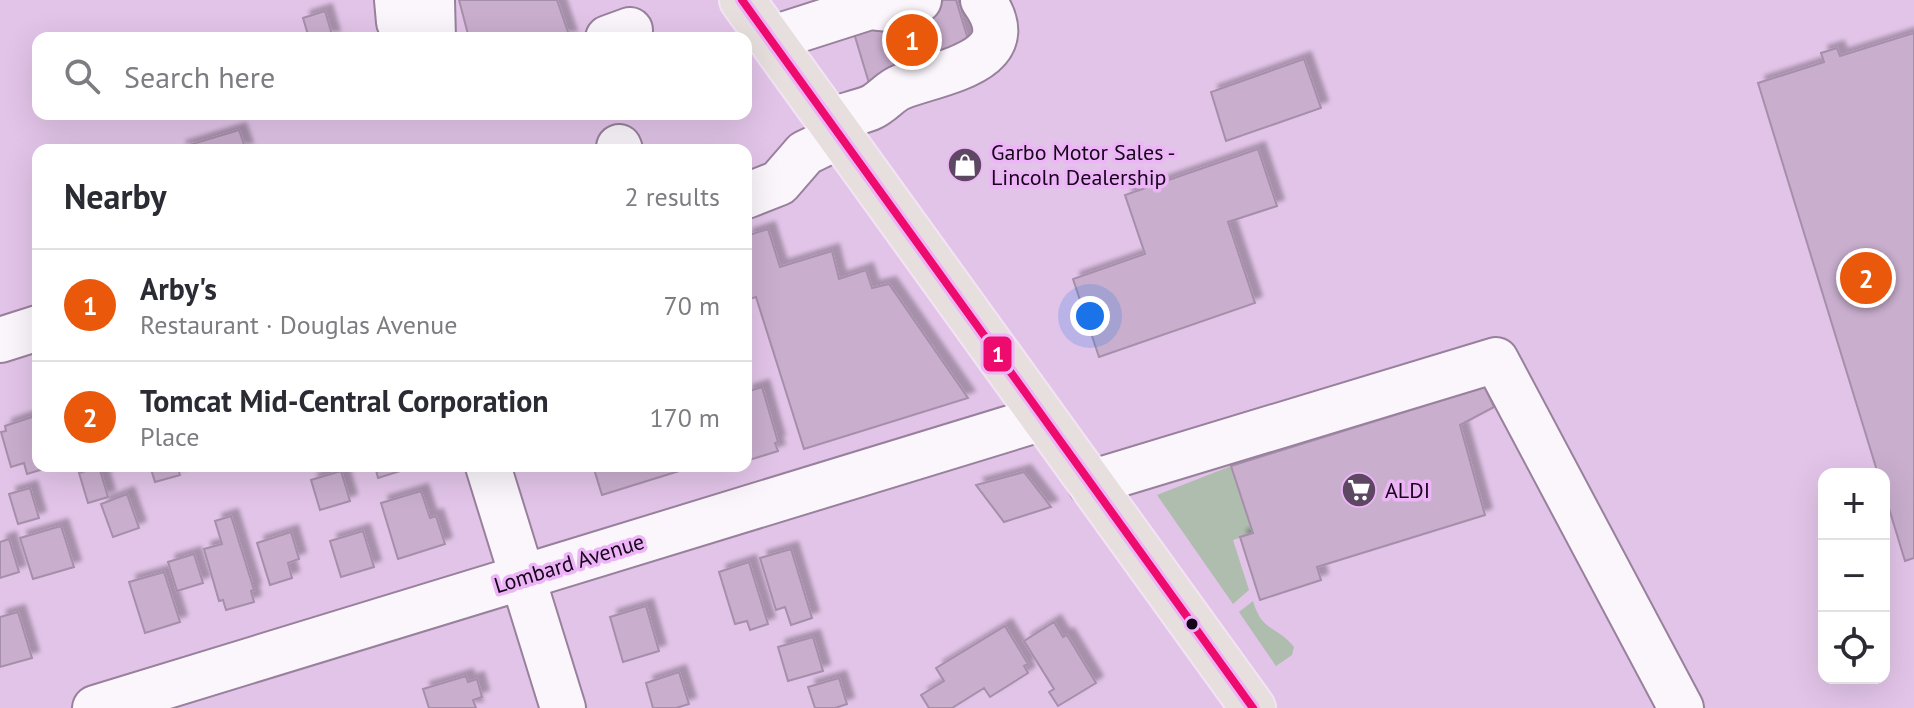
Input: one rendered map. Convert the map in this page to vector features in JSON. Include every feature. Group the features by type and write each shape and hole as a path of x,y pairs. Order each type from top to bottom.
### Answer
{"main road":[{"path":"742,0 1252,708"}],"street":[{"path":"397,0 399,22 411,32"},
{"path":"432,0 433,32"},
{"path":"770,39 870,7 890,9 919,0"},
{"path":"752,194 779,183 805,153 834,128 873,107 897,88 975,63 988,51 993,37 994,23 983,0"},
{"path":"0,340 32,330"},
{"path":"1090,483 1496,360 1681,708"},
{"name":"Lombard Avenue","path":"95,708 1043,418"},
{"path":"490,472 563,708"}],"green space":[{"path":"1231,466 1253,533 1233,540 1249,590 1233,604 1157,495"},
{"path":"1253,601 1265,624 1294,647 1292,655 1276,666 1239,612"}],"building":[{"path":"459,0 557,0 568,32 467,32"},
{"path":"944,0 956,0 971,49 869,83 853,30"},
{"path":"325,11 331,32 307,32 303,18"},
{"path":"1914,33 1914,558 1905,561 1890,512 1890,468 1876,468 1758,83 1824,62 1821,53 1837,48 1840,56"},
{"path":"1304,59 1321,108 1226,141 1211,92"},
{"path":"239,130 244,144 192,144"},
{"path":"1258,149 1277,206 1228,222 1255,303 1099,357 1073,279 1145,254 1125,195"},
{"path":"768,229 780,267 832,251 839,279 866,270 872,288 889,284 968,398 804,449 756,297 752,298 752,234"},
{"path":"762,387 778,451 752,459 752,390"},
{"name":"ALDI","path":"1485,387 1494,407 1460,425 1485,515 1317,567 1321,580 1260,600 1240,537 1253,533 1231,466"},
{"path":"32,417 34,472 27,474 24,463 11,467 1,432 6,431 5,426"},
{"path":"100,472 108,497 88,503 79,473"},
{"path":"152,472 179,472 180,475 155,482"},
{"path":"341,472 350,501 320,510 311,480"},
{"path":"376,472 397,472 378,478"},
{"path":"595,472 676,472 602,495"},
{"path":"1024,472 1051,507 1004,522 976,485"},
{"path":"30,488 39,518 18,524 9,494"},
{"path":"421,491 430,518 436,516 445,544 398,559 381,503"},
{"path":"127,494 139,528 113,537 101,504"},
{"path":"231,516 254,590 251,591 254,602 226,610 223,600 219,601 204,549 222,544 215,521"},
{"path":"61,526 74,567 33,579 20,538"},
{"path":"363,531 374,567 341,577 330,541"},
{"path":"291,532 299,559 288,563 292,578 270,585 257,543"},
{"path":"9,539 19,572 0,578 0,542"},
{"path":"791,549 812,618 791,625 785,607 776,610 760,558"},
{"path":"194,554 203,583 177,591 168,562"},
{"path":"749,562 768,624 750,630 747,621 735,624 719,572"},
{"path":"164,572 180,622 145,633 129,582"},
{"path":"646,606 659,651 623,662 610,617"},
{"path":"18,612 32,658 0,667 0,617"},
{"path":"1054,622 1063,637 1067,635 1096,683 1058,706 1049,692 1054,689 1024,641"},
{"path":"1005,626 1028,664 1024,666 1028,673 990,697 984,688 952,708 929,708 921,695 944,681 936,668"},
{"path":"813,637 823,671 788,681 778,647"},
{"path":"679,672 689,704 676,708 653,708 646,683"},
{"path":"466,676 468,682 477,679 482,697 473,700 476,708 429,708 423,689"},
{"path":"839,678 847,704 835,708 815,708 808,687"}],"transit line":[{"name":"1","path":"742,0 1253,708"}],"place":[{"name":"Arby's","path":"912,40"},
{"name":"Garbo Motor Sales - Lincoln Dealership","path":"965,165"},
{"name":"Tomcat Mid-Central Corporation","path":"1866,278"},
{"name":"ALDI","path":"1359,490"}]}
